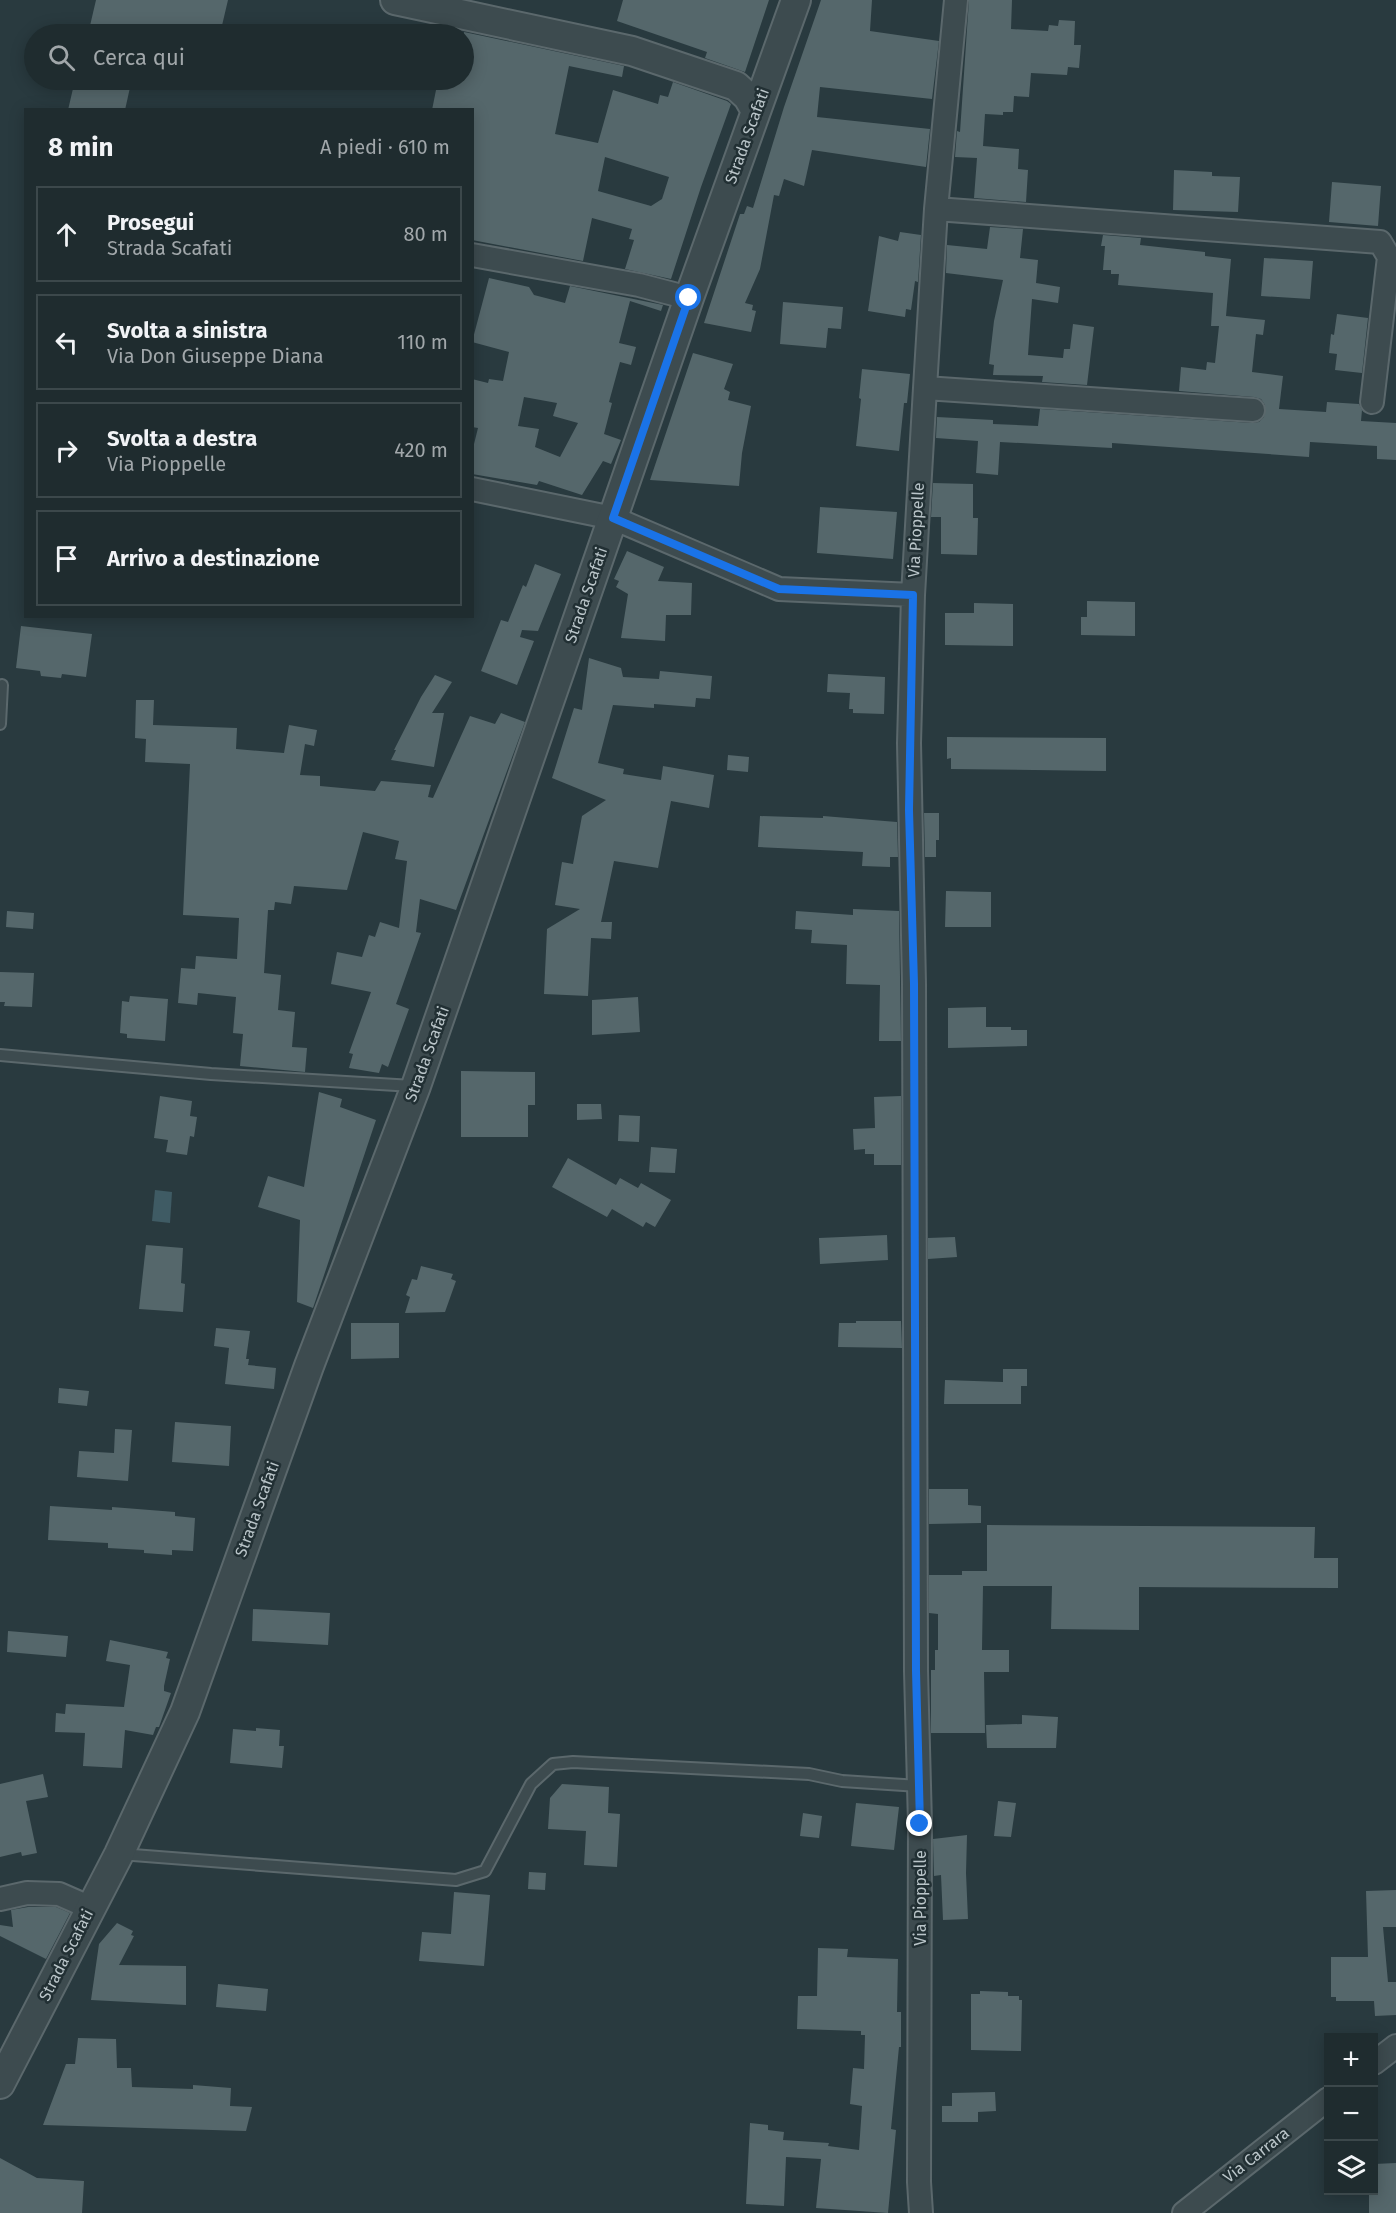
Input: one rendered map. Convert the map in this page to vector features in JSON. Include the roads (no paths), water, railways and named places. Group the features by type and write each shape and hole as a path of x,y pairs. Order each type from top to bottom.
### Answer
{"street":[{"path":"395,0 632,51 736,86 748,97 756,111"},
{"name":"Strada Scafati","path":"0,2084 119,1854 185,1712 309,1366 416,1086 689,298 796,0"},
{"name":"Via Pioppelle","path":"921,2213 919,2182 920,1786 916,1671 914,996 909,810 913,595 925,388 936,209 956,0"},
{"path":"936,209 1380,242 1389,257 1372,402"},
{"path":"474,255 639,285 689,298"},
{"path":"925,388 1254,410"},
{"path":"474,489 613,518 779,589 913,595"},
{"path":"0,1899 27,1893 59,1894 91,1908"},
{"path":"1378,2061 1396,2046"},
{"name":"Via Carrara","path":"1184,2213 1324,2103"}],"lane":[{"path":"0,724 2,685"},
{"path":"0,1056 211,1074 416,1086"},
{"path":"119,1854 456,1880 485,1871 531,1784 553,1764 573,1762 809,1774 842,1781 920,1786"}],"water":[{"path":"155,1190 172,1192 170,1223 152,1221"}]}
